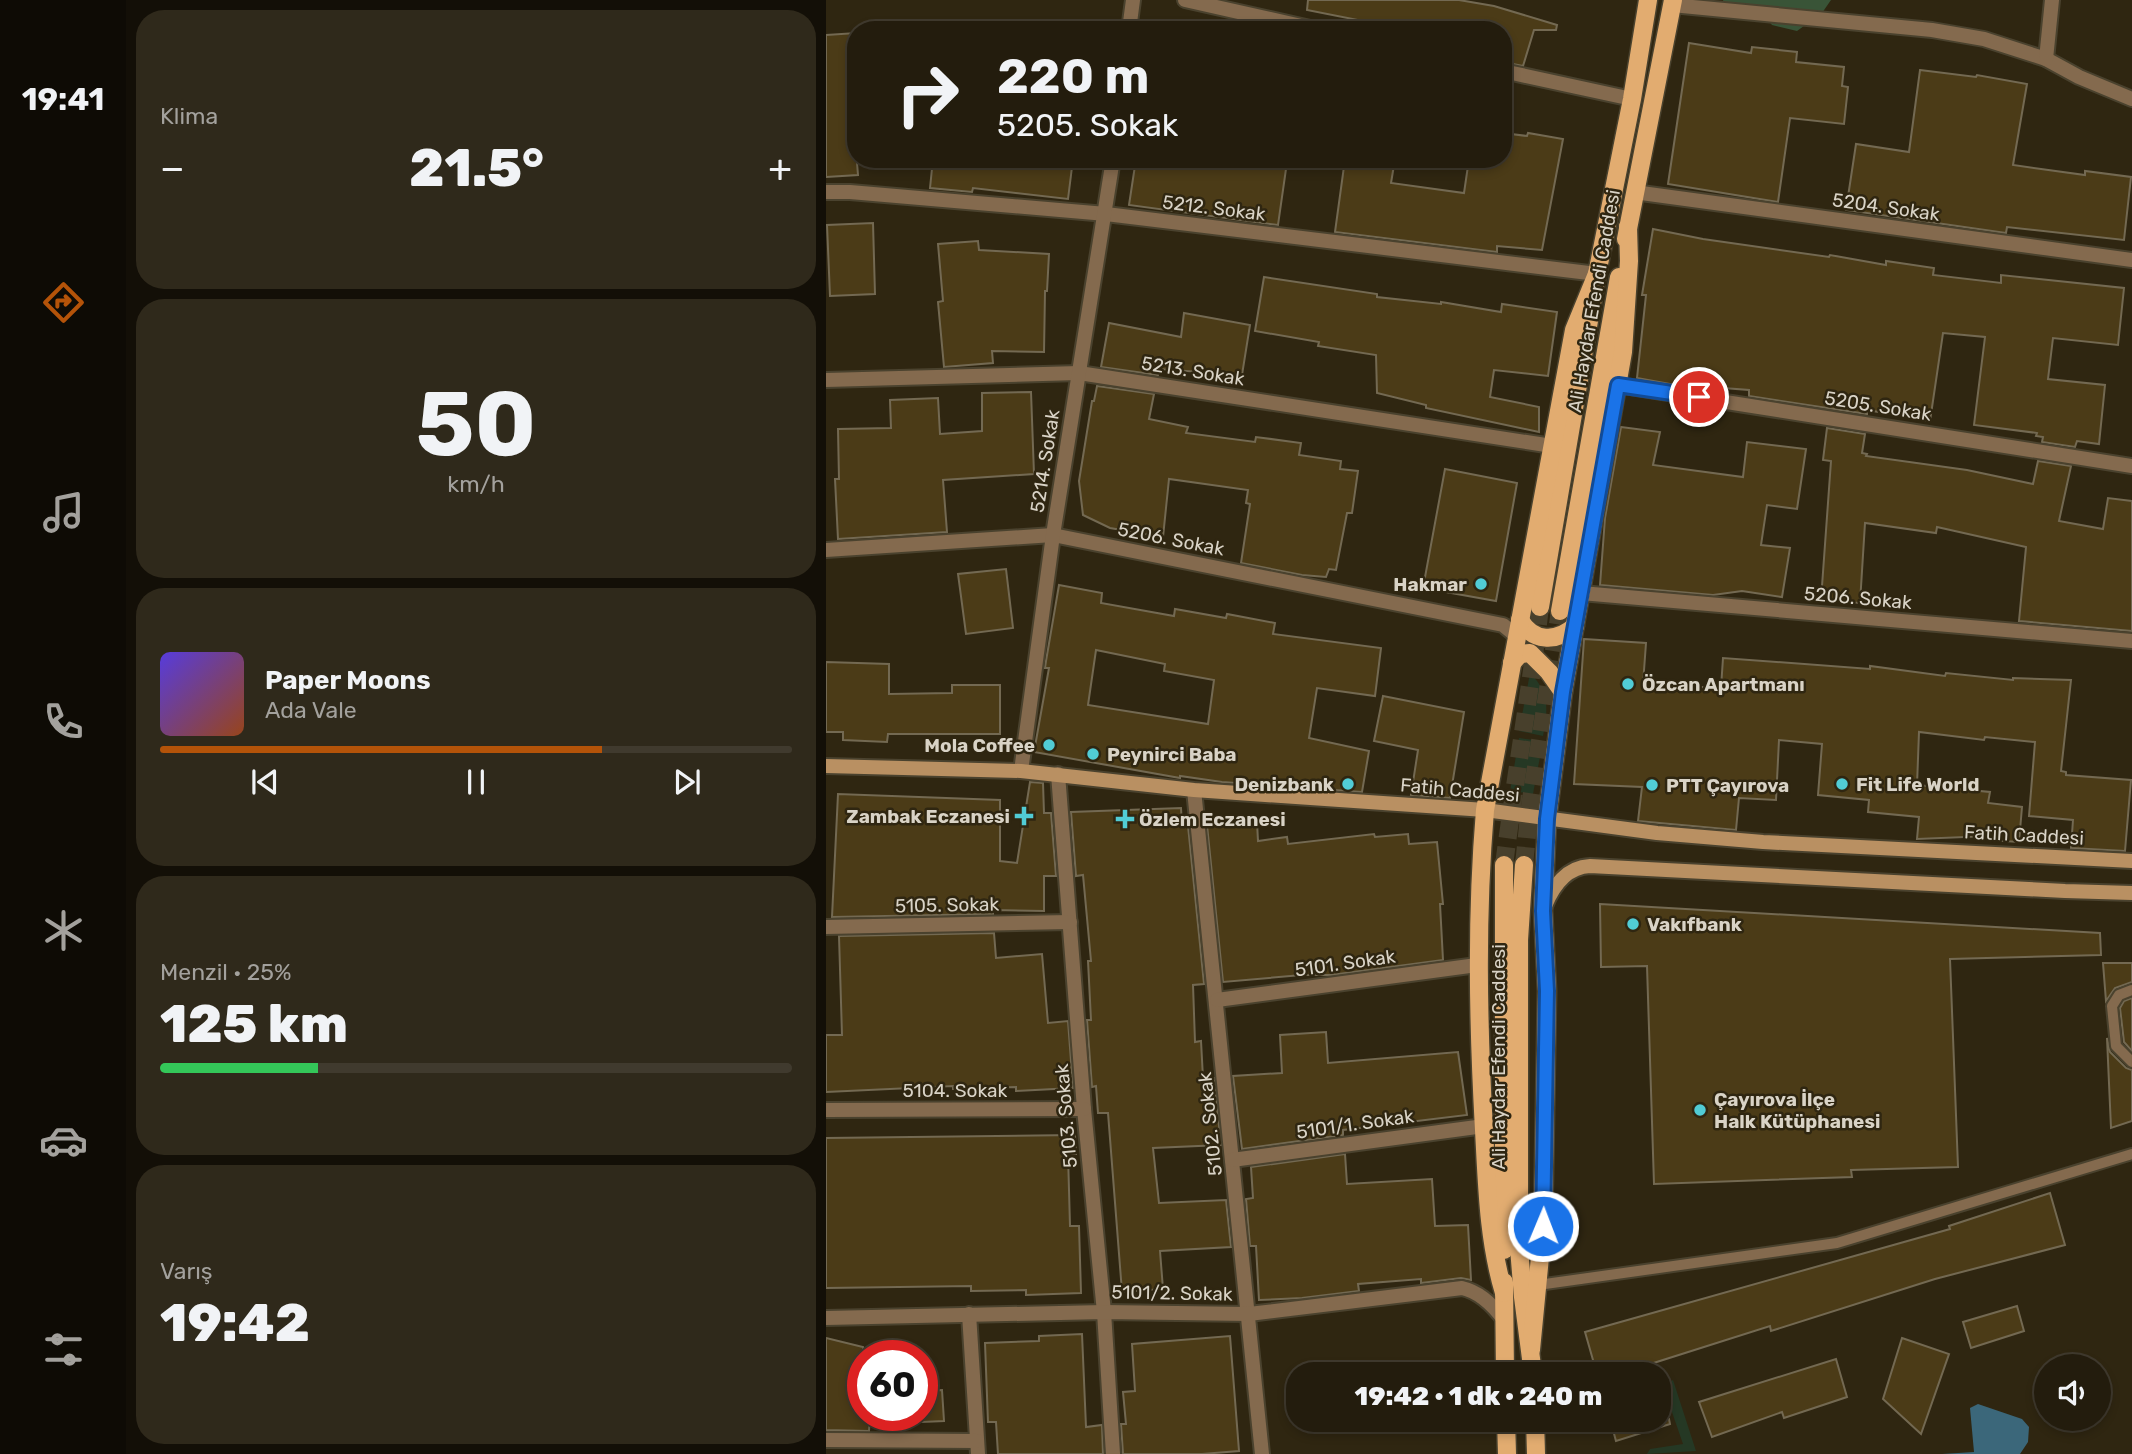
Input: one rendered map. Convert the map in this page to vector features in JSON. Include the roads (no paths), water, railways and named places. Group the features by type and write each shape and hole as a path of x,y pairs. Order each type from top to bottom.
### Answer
{"main road":[{"name":"Ali Haydar Efendi Caddesi","path":"1541,607 1597,274 1632,99 1648,0"},
{"name":"Ali Haydar Efendi Caddesi","path":"1560,611 1634,192 1673,2"},
{"path":"1531,1350 1543,1226 1547,991 1543,911 1547,819 1563,692 1618,385 1626,312 1628,227"},
{"path":"1504,1293 1496,1266 1488,1204 1484,1126 1478,890 1485,810 1517,652 1512,622 1552,446 1574,330 1597,274"},
{"path":"1512,622 1544,638 1559,637 1575,626"},
{"path":"1517,652 1536,658 1563,692"},
{"name":"Ali Haydar Efendi Caddesi","path":"1504,865 1505,1362"},
{"name":"Ali Haydar Efendi Caddesi","path":"1524,865 1519,940 1519,1248 1532,1362"},
{"path":"1506,1432 1507,1454"},
{"path":"1535,1432 1536,1454"}],"street":[{"path":"1130,21 1133,0"},
{"path":"1185,0 1279,21"},
{"path":"2046,59 2052,0"},
{"path":"1673,2 1932,30 1984,39 2046,59 2079,77 2132,99"},
{"path":"1512,73 1632,99"},
{"name":"5214. Sokak","path":"1021,771 1053,535 1112,168"},
{"name":"5212. Sokak","path":"826,192 849,191 1105,214 1597,274"},
{"name":"5204. Sokak","path":"1634,192 2132,260"},
{"name":"5213. Sokak","path":"826,380 1079,373 1552,446"},
{"name":"5205. Sokak","path":"1618,385 2132,466"},
{"name":"5206. Sokak","path":"826,550 1053,535 1512,622"},
{"name":"5206. Sokak","path":"1581,593 2132,641"},
{"name":"Fatih Caddesi","path":"826,766 1021,771 1194,790 1485,810 1657,833 1763,842 2132,861"},
{"name":"5103. Sokak","path":"1058,774 1084,1109 1104,1312 1113,1454"},
{"name":"5102. Sokak","path":"1194,790 1262,1454"},
{"path":"1543,911 1561,879 1577,867 1590,866 2132,893"},
{"name":"5105. Sokak","path":"826,927 1070,922"},
{"name":"5101. Sokak","path":"1217,1000 1478,965"},
{"name":"5104. Sokak","path":"826,1110 1084,1109"},
{"name":"5101/1. Sokak","path":"1232,1160 1484,1126"},
{"name":"5101/2. Sokak","path":"826,1318 1104,1312 1249,1314 1462,1289 1472,1291 1487,1301 1504,1320"},
{"path":"826,1440 977,1448 969,1314"}],"lane":[{"path":"2132,990 2119,995 2112,1006 2116,1046 2132,1062"},
{"path":"1538,1284 1837,1243 2132,1154"}],"water":[{"path":"1978,1404 2022,1419 2029,1427 2028,1442 2020,1454 1942,1454 1974,1452 1970,1408"}],"tunnel":[{"path":"1504,865 1540,607"},
{"path":"1524,865 1530,806 1560,611"}],"place":[{"name":"Hakmar","path":"1481,584"},
{"name":"Özcan Apartmanı","path":"1628,684"},
{"name":"Mola Coffee","path":"1049,745"},
{"name":"Peynirci Baba","path":"1093,754"},
{"name":"Denizbank","path":"1348,784"},
{"name":"Fit Life World","path":"1842,784"},
{"name":"PTT Çayırova","path":"1652,785"},
{"name":"Zambak Eczanesi","path":"1024,816"},
{"name":"Özlem Eczanesi","path":"1125,819"},
{"name":"Vakıfbank","path":"1633,924"},
{"name":"Çayırova İlçe Halk Kütüphanesi","path":"1700,1110"}]}
